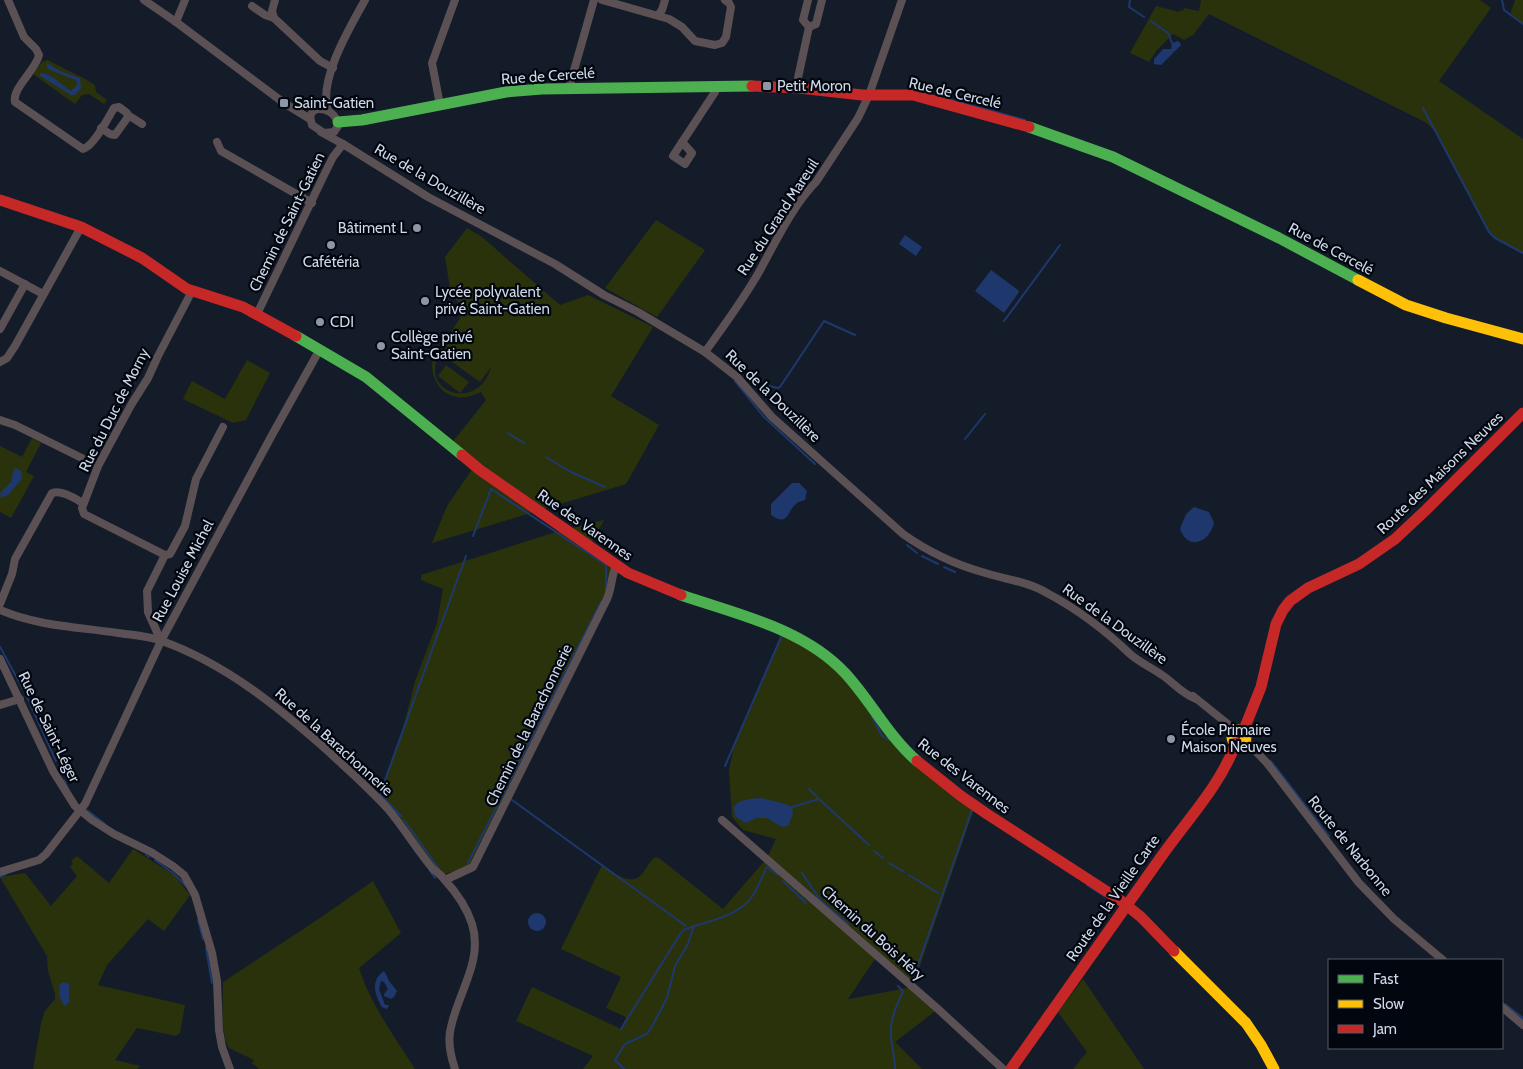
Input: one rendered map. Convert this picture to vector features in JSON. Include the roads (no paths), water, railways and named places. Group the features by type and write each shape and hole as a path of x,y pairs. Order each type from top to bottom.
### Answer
{"street":[{"path":"8,0 24,37 36,49 39,55 36,64 16,92 15,102 83,148 90,145 116,107 142,124"},
{"path":"144,0 310,119"},
{"path":"176,22 186,0"},
{"path":"274,18 272,12 275,0"},
{"path":"295,109 316,109 328,111 334,115 336,127 328,134 321,132 312,125 310,115 316,109 326,94 342,42 365,0"},
{"path":"440,105 432,63 455,0"},
{"path":"569,88 594,0"},
{"path":"602,0 658,15 679,24 693,40 718,45 725,39 732,10 729,3 725,0"},
{"path":"658,15 662,10 665,0"},
{"path":"808,0 804,20 809,26"},
{"path":"809,26 816,24 822,0"},
{"name":"Rue du Grand Mareuil","path":"705,352 723,327 809,189 816,182 854,125 869,94 902,0"},
{"path":"252,6 265,15 274,18 320,61 333,68"},
{"path":"796,88 809,26"},
{"path":"682,142 717,86"},
{"name":"Rue de Cercelé","path":"336,127 362,120 514,91 569,88 717,86 796,88 869,94 913,95 1022,125 1113,156 1279,238 1406,305 1523,339"},
{"path":"326,94 328,111"},
{"path":"101,128 115,135 128,115"},
{"name":"Rue de la Douzillère","path":"336,127 343,144"},
{"name":"Rue de la Douzillère","path":"321,132 428,197 555,264 604,296 638,312 705,352 737,377 772,417 908,538 934,553 965,566 1046,592 1125,647 1131,654 1170,680 1177,688 1196,699 1230,725 1240,737"},
{"path":"217,142 221,151 312,203"},
{"name":"Chemin de Saint-Gatien","path":"257,314 333,157 343,144"},
{"name":"Rue des Varennes","path":"0,200 81,227 142,258 176,283 192,291 231,302 257,314 320,349 366,377 468,462 628,574 782,629 823,653 849,675 899,744 929,771 984,813 1127,906 1221,997 1246,1024 1274,1069"},
{"path":"0,362 12,352 81,227"},
{"path":"0,271 43,294"},
{"path":"0,329 25,284"},
{"name":"Rue du Duc de Morny","path":"83,503 98,466 131,404 148,378 192,291"},
{"name":"Rue Louise Michel","path":"0,872 39,860 54,846 85,804 162,641 320,349"},
{"name":"Route des Maisons Neuves","path":"1240,737 1257,699 1282,610 1304,589 1357,565 1389,544 1425,512 1523,413"},
{"path":"0,421 15,424 98,466"},
{"path":"162,641 148,612 147,591 165,555 170,554 185,526 196,479 223,427"},
{"path":"0,604 12,574 15,559 52,493 62,492 83,503 84,514 165,555"},
{"name":"Chemin de la Barachonnerie","path":"445,880 473,867 607,599 616,566"},
{"name":"Rue de la Barachonnerie","path":"0,610 15,616 54,625 129,634 162,641 200,658 250,687 283,711 373,794 409,835 433,869 445,880 472,922 476,944 475,958 455,1012 450,1034 450,1050 455,1069"},
{"name":"Rue de Saint-Léger","path":"0,659 53,771 80,811 114,834 151,852 173,866 184,875 195,894 212,953 217,981 219,1030 222,1047 230,1069"},
{"path":"0,705 20,699"},
{"name":"Route de la Vieille Carte","path":"1011,1069 1220,775 1240,737"},
{"name":"Route de Narbonne","path":"1240,737 1267,763 1359,883 1394,920 1442,959"},
{"name":"Chemin du Bois Héry","path":"722,820 748,840 1003,1069"},
{"path":"1503,1008 1523,1026"}],"water":[{"path":"1178,41 1181,45 1161,65 1154,64 1154,59 1163,49 1171,49 1172,43"},
{"path":"47,63 60,71 80,78 81,88 75,95 71,95 40,76 40,73 49,75 71,91 77,85 76,80 50,70 47,67"},
{"path":"905,235 922,247 916,256 899,244"},
{"path":"991,270 1019,292 1004,313 975,291"},
{"path":"16,468 21,471 22,479 8,495 1,498 0,493 11,482 14,469"},
{"path":"792,483 799,483 807,491 805,500 797,503 784,519 777,519 771,515 771,504"},
{"path":"1194,507 1209,512 1214,523 1208,535 1198,542 1188,540 1180,529 1186,514"},
{"path":"761,798 792,807 793,814 788,826 782,827 767,818 756,818 746,823 736,817 734,807 737,804 745,800"},
{"path":"537,913 543,916 546,922 543,928 537,931 531,928 528,922 531,916"},
{"path":"384,971 397,991 391,999 384,996 388,989 384,982 381,981 379,989 385,1005 389,1005 387,1009 382,1007 377,998 375,988 377,979"},
{"path":"64,982 69,984 69,1002 65,1006 59,990 60,984"}],"waterway":[{"path":"1130,0 1129,7 1144,17"},
{"path":"1502,0 1504,10 1523,24"},
{"path":"1151,21 1168,33 1172,43"},
{"path":"948,99 1025,120"},
{"path":"1423,108 1489,232 1495,238 1523,253"},
{"path":"1004,321 1060,245"},
{"path":"763,384 777,388 780,387 824,321 855,335"},
{"path":"735,381 764,417 815,464"},
{"path":"965,439 985,414"},
{"path":"508,433 524,443"},
{"path":"546,457 571,472 605,487"},
{"path":"473,536 491,489 606,565 606,591"},
{"path":"907,545 917,553"},
{"path":"401,816 380,794 466,556"},
{"path":"922,556 938,564"},
{"path":"944,567 955,572"},
{"path":"468,863 601,602"},
{"path":"725,766 782,635"},
{"path":"0,647 23,689"},
{"path":"27,697 56,761"},
{"path":"872,717 882,736 889,740"},
{"path":"1271,761 1329,836"},
{"path":"59,768 61,773"},
{"path":"64,780 68,789"},
{"path":"809,789 818,798"},
{"path":"792,807 819,799 869,845"},
{"path":"512,800 686,926"},
{"path":"87,810 105,824"},
{"path":"912,982 972,810"},
{"path":"404,820 439,869"},
{"path":"874,851 883,858"},
{"path":"155,860 174,874 187,887"},
{"path":"889,863 904,872"},
{"path":"621,1029 682,931 730,914 747,903 767,867 778,875"},
{"path":"430,871 435,878"},
{"path":"802,873 820,900 848,924"},
{"path":"0,877 6,874"},
{"path":"909,875 938,893"},
{"path":"783,881 806,903"},
{"path":"1087,885 1104,896"},
{"path":"198,920 203,939"},
{"path":"624,1069 615,1060 625,1044 647,1034 654,1023 667,998 675,966 688,944 694,926"},
{"path":"206,948 212,983"},
{"path":"895,1069 891,1025 903,991 898,986"},
{"path":"1505,1004 1523,1018"}],"place":[{"name":"Petit Moron","path":"767,86"},
{"name":"Saint-Gatien","path":"284,103"},
{"name":"Bâtiment L","path":"417,228"},
{"name":"Cafétéria","path":"331,245"},
{"name":"Lycée polyvalent privé Saint-Gatien","path":"425,301"},
{"name":"CDI","path":"320,322"},
{"name":"Collège privé Saint-Gatien","path":"381,346"},
{"name":"École Primaire Maison Neuves","path":"1171,739"}]}
